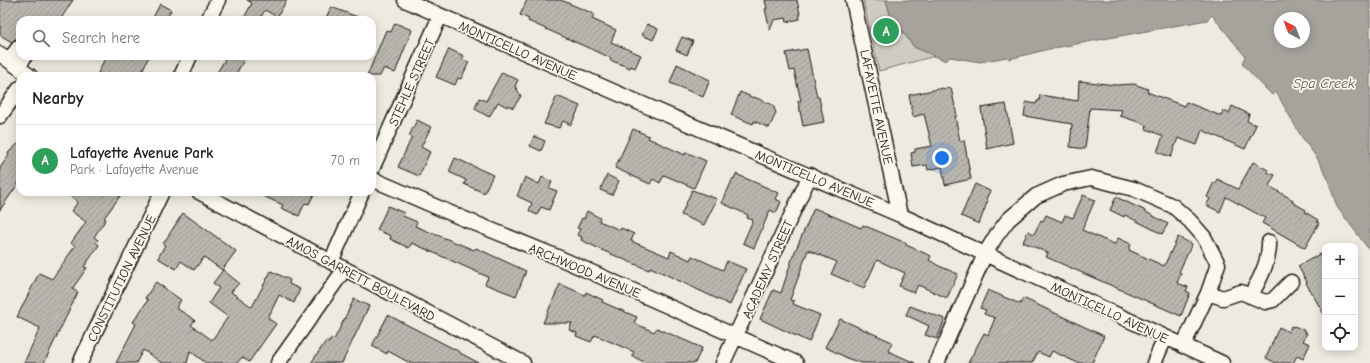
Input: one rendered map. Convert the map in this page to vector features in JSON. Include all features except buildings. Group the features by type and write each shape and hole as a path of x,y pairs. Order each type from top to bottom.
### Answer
{"street":[{"path":"210,16 218,0"},
{"name":"MONTICELLO AVENUE","path":"405,0 626,97 810,175 1222,363"},
{"name":"LAFAYETTE AVENUE","path":"853,0 900,215"},
{"name":"STEHLE STREET","path":"376,161 440,16"},
{"path":"13,59 25,72"},
{"path":"182,72 188,60"},
{"path":"0,116 16,94"},
{"name":"ACADEMY STREET","path":"723,363 737,337 810,175"},
{"path":"937,363 985,254 1008,220 1036,196 1063,184 1091,178 1134,188 1173,206 1190,221 1204,237 1218,264 1208,293 1183,346"},
{"name":"ARCHWOOD AVENUE","path":"376,181 555,256 796,363"},
{"name":"CONSTITUTION AVENUE","path":"80,363 160,196"},
{"name":"AMOS GARRETT BOULEVARD","path":"207,196 517,362"},
{"path":"331,262 360,196"},
{"path":"1250,296 1257,285 1270,251 1269,242"},
{"path":"278,363 344,270"},
{"path":"1208,293 1223,298 1241,292 1265,302 1273,300 1291,282"},
{"path":"1154,363 1165,338"}],"shaded area":[{"path":"863,0 886,0 890,14 914,47 935,56 879,71"}],"water":[{"name":"Spa Creek","path":"886,0 1370,0 1370,251 1337,207 1327,177 1317,158 1301,136 1276,92 1272,95 1242,64 1245,56 1212,15 1207,20 1049,49 1009,59 1007,57 980,62 950,57 946,61 914,47 890,14"}],"place":[{"name":"Lafayette Avenue Park","path":"886,31"}]}
